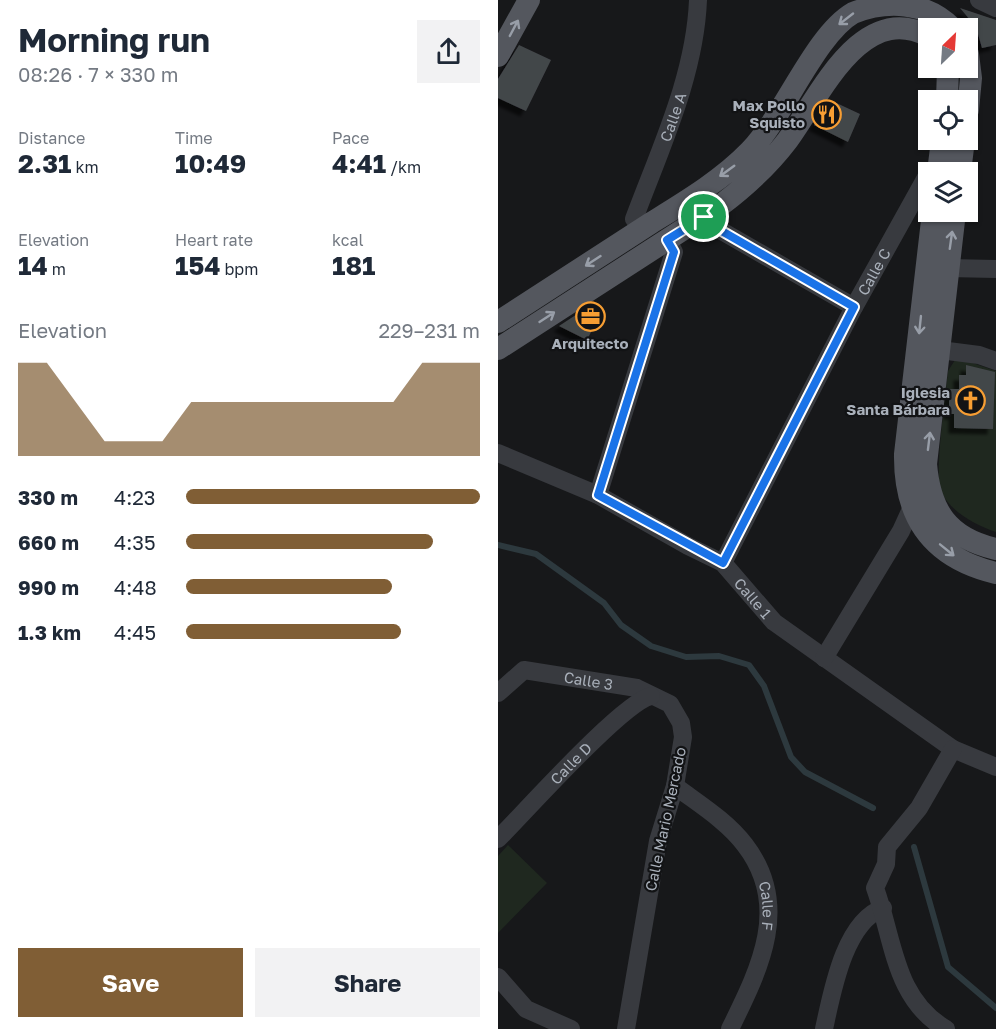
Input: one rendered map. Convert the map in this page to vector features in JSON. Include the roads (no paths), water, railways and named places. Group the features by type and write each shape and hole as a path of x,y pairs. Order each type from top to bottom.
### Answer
{"main road":[{"path":"498,56 529,0"},
{"path":"498,322 691,198 751,150 776,119 832,30 843,20 865,7 904,3 922,18 933,12 940,18"},
{"path":"498,349 704,217 747,186 768,165 856,40 880,26 918,19"},
{"path":"691,198 704,217"},
{"path":"921,504 940,350 934,222"},
{"path":"952,222 937,268 905,454 905,471 921,504 927,532 948,552 966,563 996,573"},
{"path":"921,504 936,511 968,538 996,549"}],"street":[{"name":"Calle A","path":"642,229 634,219 678,100 695,38 698,0"},
{"path":"979,0 996,8"},
{"name":"Calle C","path":"723,563 854,307 918,208"},
{"path":"704,217 713,226 854,307"},
{"path":"598,495 674,252 667,240"},
{"path":"937,268 996,269"},
{"path":"940,350 979,355 996,361"},
{"name":"Calle 1","path":"498,453 598,495 723,563 774,622 953,749 996,767"},
{"path":"824,658 921,504"},
{"name":"Calle 3","path":"498,693 524,670 637,688 651,696"},
{"name":"Calle Mario Mercado","path":"626,1029 658,841 675,786 683,737 681,723 670,704 651,696"},
{"name":"Calle D","path":"498,839 600,735 640,701 651,696"},
{"path":"946,1029 926,1015 908,993 875,888 885,864 887,847 919,808 953,749"},
{"name":"Calle F","path":"675,786 723,823 746,846 762,877 771,917 765,949 754,979 730,1029"},
{"path":"824,1029 835,979 849,945 866,917 883,908"},
{"path":"498,977 526,1009 571,1029"}],"waterway":[{"path":"498,545 536,554 604,603 621,625 651,646 686,657 719,656 749,665 764,686 791,757 805,772 873,808"},
{"path":"914,847 948,967 996,1008"}],"place":[{"name":"Max Pollo Squisto","path":"826,114"},
{"name":"Arquitecto","path":"590,316"},
{"name":"Iglesia Santa Bárbara","path":"971,401"}]}
